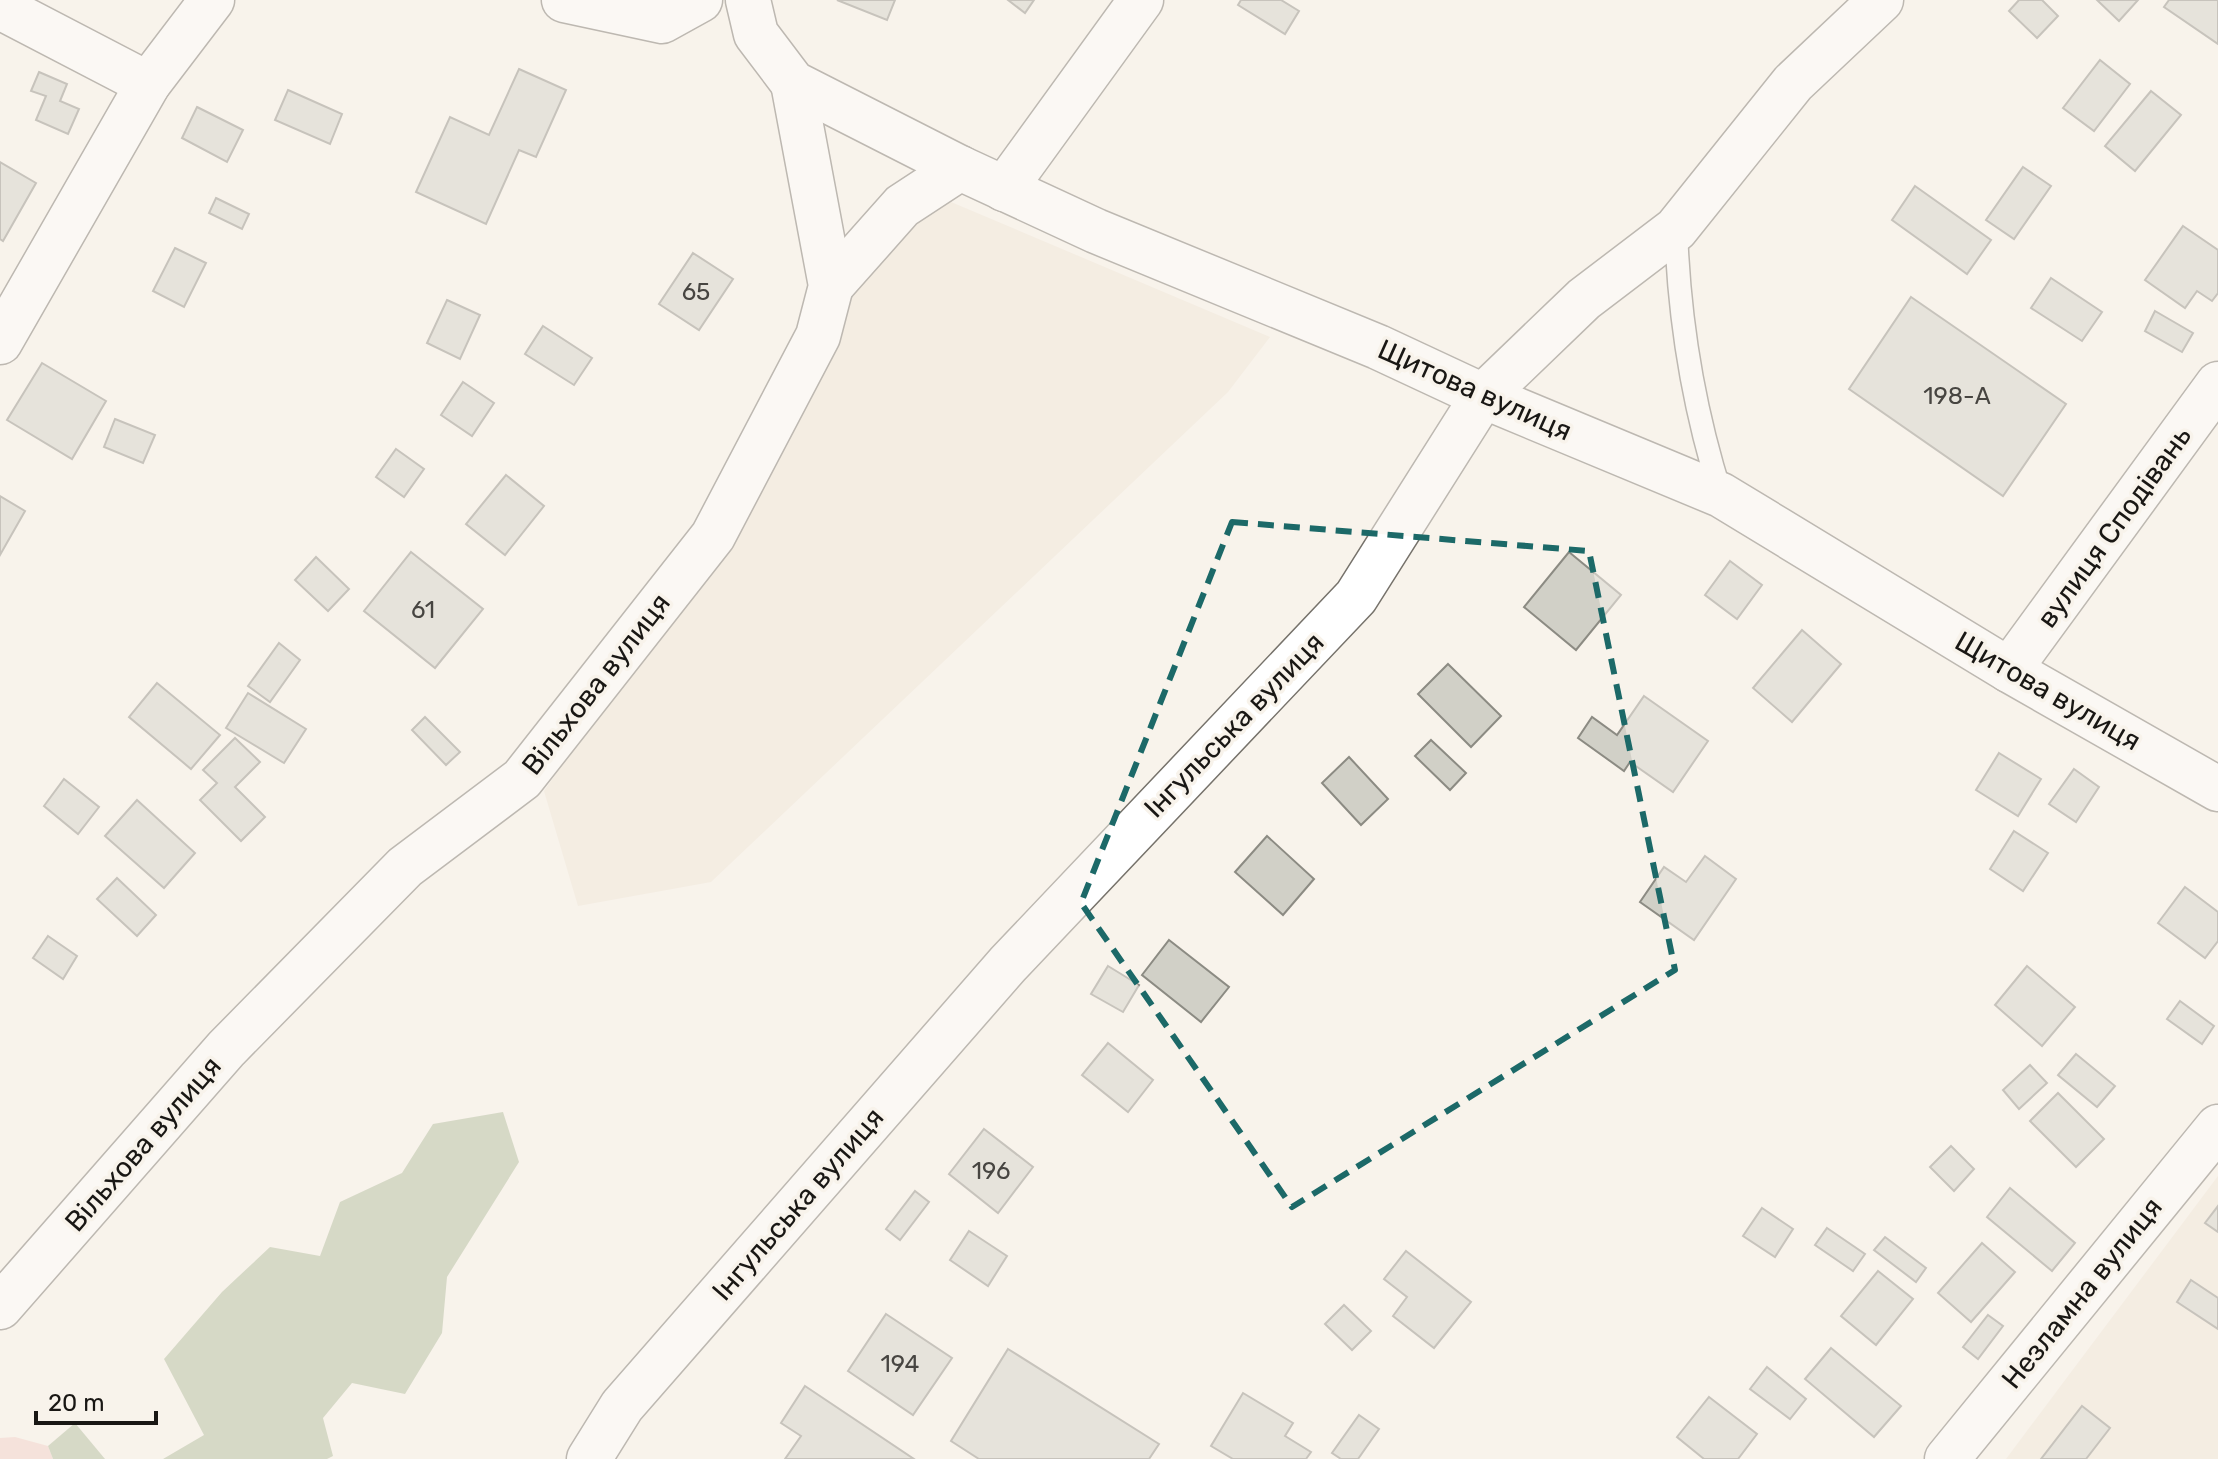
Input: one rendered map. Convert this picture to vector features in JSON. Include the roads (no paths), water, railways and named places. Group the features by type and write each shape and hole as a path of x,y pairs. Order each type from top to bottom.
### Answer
{"street":[{"path":"0,342 148,84 212,0"},
{"path":"564,0 662,21 700,0"},
{"name":"Щитова вулиця","path":"748,0 756,34 793,83 960,168 1096,231 1378,347 1483,396 1721,495 2009,670 2218,789"},
{"path":"1004,189 1141,0"},
{"name":"Інгульська вулиця","path":"589,1459 622,1406 1008,964 1356,597 1483,396 1584,299 1676,229 1793,83 1881,0"},
{"path":"0,7 148,84"},
{"name":"Вільхова вулиця","path":"0,1307 226,1049 405,867 522,779 713,536 818,336 831,286 793,83"},
{"path":"831,286 902,206 960,168"},
{"name":"вулиця Сподівань","path":"2009,670 2218,384"},
{"name":"Незламна вулиця","path":"1947,1459 2218,1127"}],"lane":[{"path":"1676,229 1679,297 1688,366 1702,435 1721,495"}]}
